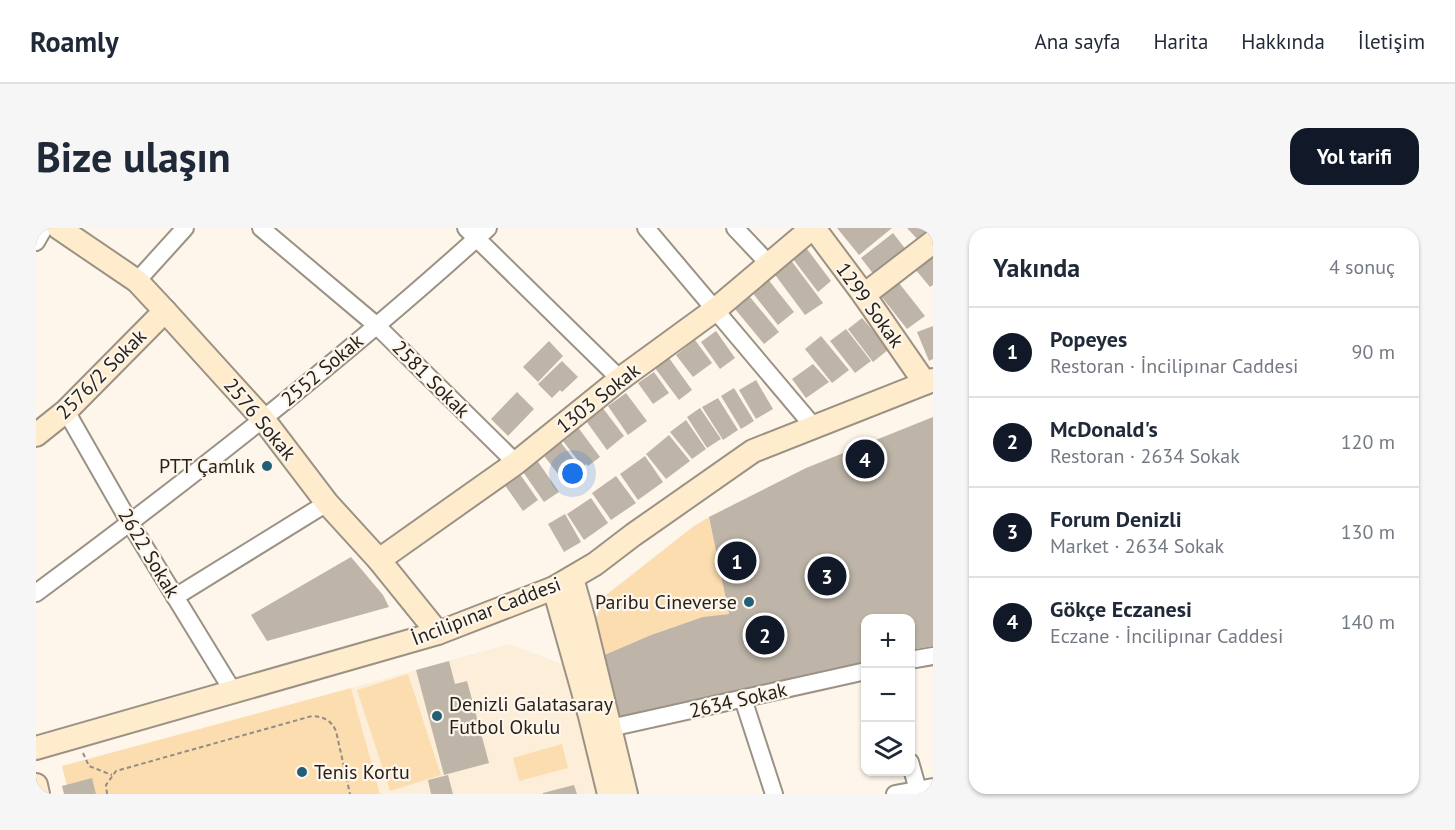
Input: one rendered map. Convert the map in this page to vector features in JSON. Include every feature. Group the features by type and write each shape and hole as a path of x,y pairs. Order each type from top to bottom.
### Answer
{"street":[{"path":"36,242 44,228"},
{"name":"2576 Sokak","path":"59,228 137,281 263,419 327,503 379,560 438,633"},
{"path":"137,281 185,228"},
{"name":"2581 Sokak","path":"261,228 376,325 516,463"},
{"path":"646,228 814,427"},
{"path":"735,228 770,264"},
{"name":"1303 Sokak","path":"379,560 516,463 620,379 716,309 813,228"},
{"name":"1299 Sokak","path":"813,228 929,381"},
{"path":"477,231 620,379"},
{"name":"2552 Sokak","path":"36,593 263,419 376,325 477,231"},
{"path":"864,294 933,242"},
{"name":"2576/2 Sokak","path":"36,435 66,411 165,311"},
{"name":"İncilipınar Caddesi","path":"40,745 234,693 438,633 563,583 595,564 753,451 929,381"},
{"name":"2622 Sokak","path":"66,411 130,523 234,693"},
{"path":"176,597 327,503"},
{"path":"563,583 610,728 626,794"},
{"path":"563,583 590,716 609,794"},
{"path":"915,659 933,656"},
{"name":"2634 Sokak","path":"610,728 861,671"},
{"path":"743,699 774,794"},
{"path":"895,794 925,788 915,771"},
{"path":"36,785 38,794"}],"path":[{"path":"107,794 106,785 112,776 123,768 312,716 332,723 336,731 350,794"},
{"path":"76,737 89,766 112,776"}],"shaded area":[{"path":"709,517 729,614 680,625 602,656 594,623 606,595 694,526"},
{"path":"509,644 573,668 603,794 380,794 351,688"},
{"path":"408,674 441,775 390,791 357,690"},
{"path":"351,688 380,794 69,794 62,766"},
{"path":"562,744 568,768 519,781 513,758"}],"building":[{"path":"837,228 892,228 859,255"},
{"path":"907,228 933,228 933,231 920,242"},
{"path":"893,233 907,251 875,276 861,258"},
{"path":"804,245 831,281 818,292 790,255"},
{"path":"933,254 933,285 930,287 915,269"},
{"path":"790,259 823,303 805,315 773,272"},
{"path":"767,278 794,312 778,325 751,291"},
{"path":"899,283 925,316 907,329 881,296"},
{"path":"750,297 779,332 764,344 735,309"},
{"path":"862,318 889,349 873,362 848,329"},
{"path":"933,326 933,359 929,361 917,332"},
{"path":"846,329 871,361 855,373 830,341"},
{"path":"716,331 735,358 720,369 701,342"},
{"path":"821,336 849,370 832,383 805,349"},
{"path":"695,340 712,363 693,377 676,355"},
{"path":"549,341 563,356 538,382 523,367"},
{"path":"669,358 692,390 679,400 655,368"},
{"path":"562,361 578,377 552,398 538,384"},
{"path":"813,364 829,382 806,398 792,379"},
{"path":"654,372 669,393 653,404 638,383"},
{"path":"756,380 773,409 756,419 739,390"},
{"path":"734,388 754,421 741,429 721,396"},
{"path":"517,392 534,409 508,436 491,419"},
{"path":"626,393 647,421 628,435 608,406"},
{"path":"718,398 738,430 723,440 702,407"},
{"path":"602,407 624,436 607,450 584,418"},
{"path":"700,408 721,439 707,448 687,417"},
{"path":"933,417 933,646 915,649 915,614 861,614 861,662 763,689 618,722 602,656 651,635 703,617 729,614 709,517 806,468"},
{"path":"686,420 706,449 692,459 670,432"},
{"path":"577,426 600,457 588,466 586,464 583,467 563,441 568,438 565,434"},
{"path":"669,435 690,461 666,479 646,454"},
{"path":"559,440 585,474 568,487 542,453"},
{"path":"645,456 663,482 638,500 620,474"},
{"path":"536,459 559,492 544,502 521,469"},
{"path":"517,470 538,500 523,511 502,481"},
{"path":"616,476 636,503 611,520 592,493"},
{"path":"591,498 608,523 584,540 567,514"},
{"path":"565,514 581,542 564,552 548,524"},
{"path":"351,557 383,595 389,607 267,641 251,615"},
{"path":"449,661 455,684 467,681 489,763 444,775 416,670"},
{"path":"448,775 453,794 431,794 428,780"},
{"path":"92,778 96,794 64,794 62,786"},
{"path":"574,785 577,794 543,794 543,793"}],"place":[{"name":"Gökçe Eczanesi","path":"865,459"},
{"name":"PTT Çamlık","path":"267,466"},
{"name":"Popeyes","path":"737,561"},
{"name":"Forum Denizli","path":"827,576"},
{"name":"Paribu Cineverse","path":"749,602"},
{"name":"McDonald's","path":"765,635"},
{"name":"Denizli Galatasaray Futbol Okulu","path":"437,716"},
{"name":"Tenis Kortu","path":"302,772"}]}
